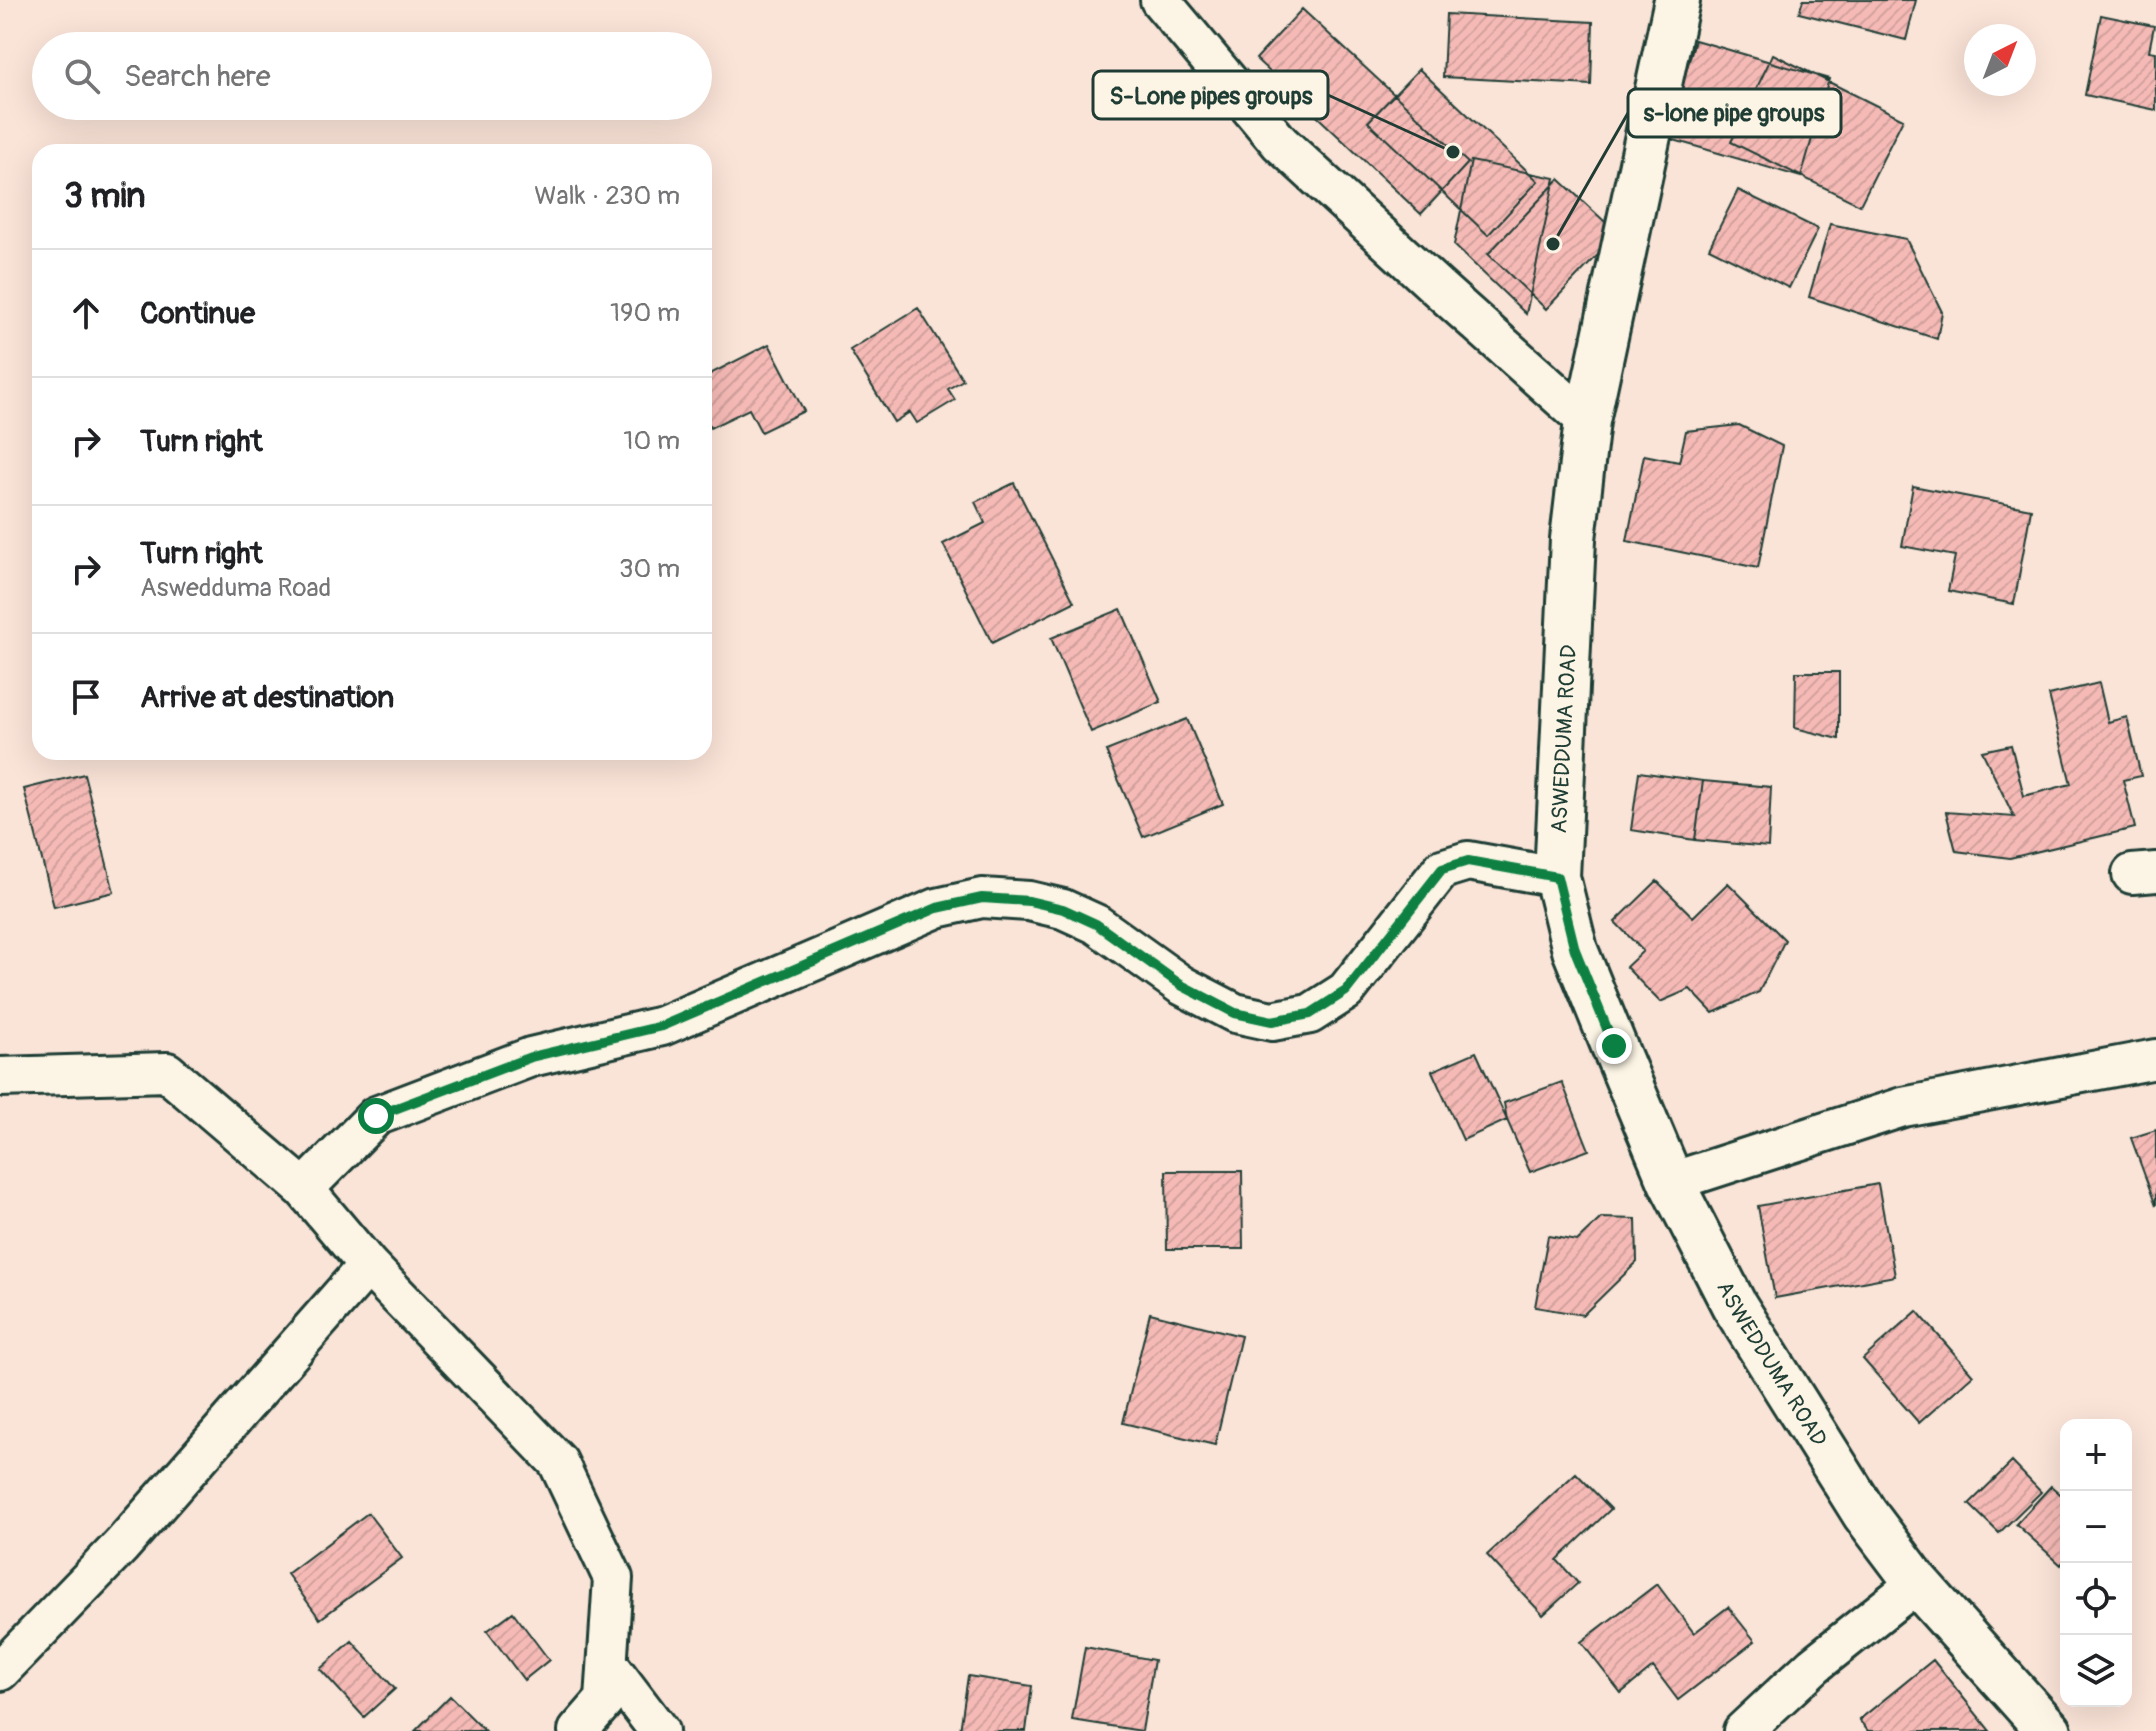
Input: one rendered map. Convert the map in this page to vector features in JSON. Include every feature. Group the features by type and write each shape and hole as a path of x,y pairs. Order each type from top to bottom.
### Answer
{"street":[{"path":"1160,0 1280,143 1587,421"},
{"name":"ASWEDDUMA ROAD","path":"1677,0 1587,421 1573,539 1557,877 1575,950 1671,1182 1734,1305 1865,1514 1917,1583 2049,1731"},
{"path":"304,1189 376,1116 531,1057 662,1026 937,908 982,898 1029,901 1063,909 1096,924 1181,985 1235,1013 1272,1021 1310,1014 1346,991 1442,869 1468,861 1557,877"},
{"path":"1671,1182 1903,1107 2156,1059"},
{"path":"0,1077 167,1072 304,1189 368,1265 558,1462 613,1578 605,1700 578,1731"},
{"path":"0,1671 121,1546 368,1265"},
{"path":"1743,1731 1814,1665 1917,1583"},
{"path":"608,1664 659,1731"}],"building":[{"path":"1803,0 1916,0 1906,40 1799,13"},
{"path":"1302,9 1468,163 1421,214 1256,59"},
{"path":"1446,14 1593,22 1591,85 1443,77"},
{"path":"2101,15 2154,26 2149,51 2156,52 2156,110 2085,95"},
{"path":"1695,40 1829,79 1801,177 1667,138"},
{"path":"1773,54 1903,119 1860,205 1731,142"},
{"path":"1419,69 1538,181 1488,235 1368,122"},
{"path":"1471,161 1555,178 1526,314 1454,245"},
{"path":"1559,179 1618,234 1546,309 1488,254"},
{"path":"1738,190 1818,229 1789,288 1709,248"},
{"path":"1830,224 1906,239 1942,312 1937,339 1809,297"},
{"path":"918,308 963,380 948,389 955,400 917,423 910,412 894,422 850,350"},
{"path":"769,344 804,411 761,432 749,409 712,427 712,373"},
{"path":"1739,425 1782,446 1758,568 1627,541 1644,455 1679,462 1686,431"},
{"path":"1014,483 1074,602 992,643 943,544 985,523 975,502"},
{"path":"1913,486 2031,509 2014,604 1948,591 1955,556 1902,546"},
{"path":"1121,609 1161,702 1091,732 1051,638"},
{"path":"1796,672 1839,672 1839,739 1795,728"},
{"path":"2099,683 2108,722 2127,717 2141,776 2123,780 2135,828 2010,858 1956,851 1946,812 2014,817 1982,751 2011,745 2024,796 2071,784 2049,695"},
{"path":"1187,719 1223,804 1143,837 1106,751"},
{"path":"1639,772 1703,781 1695,840 1631,830"},
{"path":"84,774 114,892 54,907 24,789"},
{"path":"1703,781 1771,787 1768,847 1695,840"},
{"path":"1657,881 1693,917 1728,883 1785,940 1759,992 1713,1013 1690,989 1660,1002 1626,967 1643,951 1615,922"},
{"path":"1476,1052 1507,1120 1463,1140 1432,1071"},
{"path":"1562,1082 1589,1150 1530,1172 1507,1120 1504,1103"},
{"path":"2156,1130 2156,1206 2131,1138"},
{"path":"1166,1171 1242,1171 1243,1249 1167,1249"},
{"path":"1878,1184 1895,1276 1775,1298 1758,1206"},
{"path":"1601,1218 1636,1219 1637,1262 1583,1315 1535,1307 1548,1236 1577,1241"},
{"path":"1917,1311 1973,1375 1919,1423 1863,1359"},
{"path":"1150,1313 1241,1336 1215,1445 1123,1423"},
{"path":"2012,1462 2041,1492 1999,1533 1969,1504"},
{"path":"1576,1473 1611,1509 1557,1560 1578,1583 1543,1615 1487,1555"},
{"path":"2051,1486 2060,1494 2060,1564 2016,1524"},
{"path":"368,1513 402,1558 320,1619 287,1574"},
{"path":"1657,1584 1694,1633 1728,1607 1755,1641 1678,1700 1653,1667 1621,1693 1581,1642"},
{"path":"513,1612 549,1660 524,1680 487,1631"},
{"path":"352,1641 395,1689 364,1717 320,1669"},
{"path":"1085,1647 1154,1660 1142,1731 1072,1720"},
{"path":"1933,1660 1990,1731 1868,1731 1859,1720"},
{"path":"968,1676 1032,1686 1026,1731 960,1731"},
{"path":"450,1696 485,1731 415,1731"}],"place":[{"name":"S-Lone pipes groups","path":"1453,152"},
{"name":"s-lone pipe groups","path":"1553,244"}],"route":[{"path":"376,1116 531,1057 662,1026 937,908 982,898 1029,901 1063,909 1096,924 1181,985 1235,1013 1272,1021 1310,1014 1346,991 1442,869 1468,861 1557,877 1575,950 1614,1046"}]}
